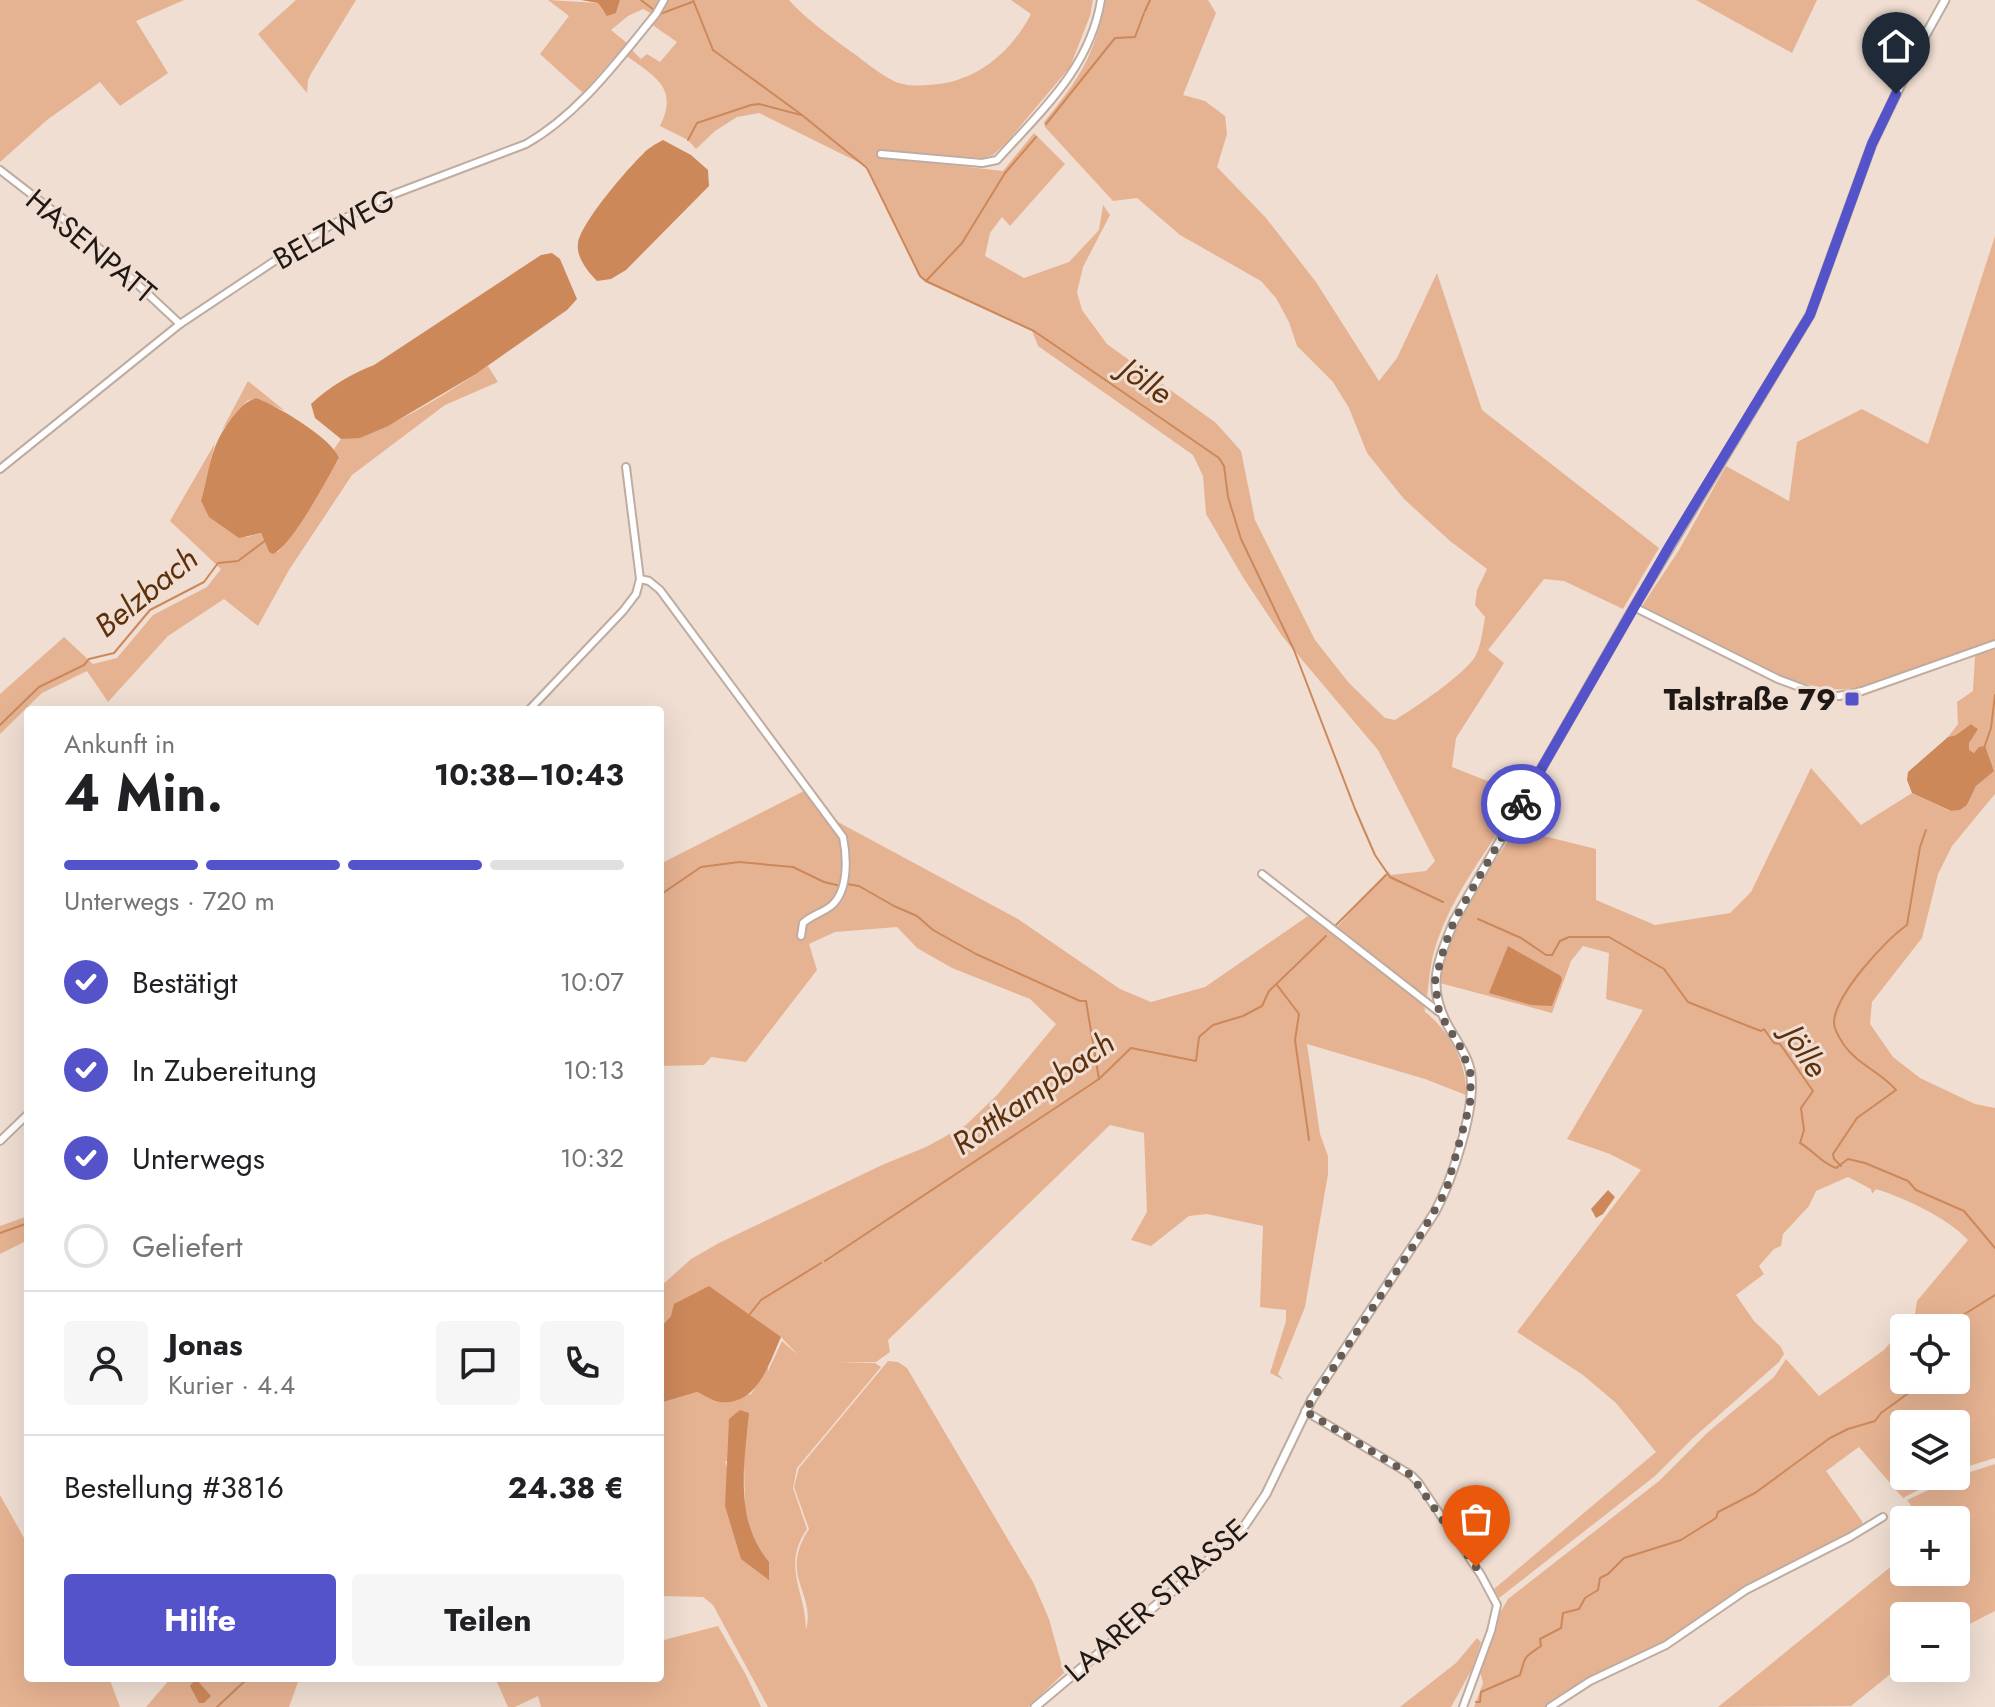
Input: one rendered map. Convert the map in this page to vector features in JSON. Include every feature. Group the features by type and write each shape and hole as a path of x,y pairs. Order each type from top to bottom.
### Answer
{"street":[{"name":"BELZWEG","path":"0,469 180,324 333,224 394,194 540,136 583,99 656,14 664,0"},
{"path":"881,154 982,163 997,160 1076,69 1091,42 1101,0"},
{"name":"LAARER STRASSE","path":"1035,1707 1230,1542 1266,1494 1305,1411 1446,1191 1470,1104 1471,1075 1461,1048 1439,1012 1435,997 1439,964 1454,921 1634,607 1810,315 1872,144 1945,0"},
{"name":"HASENPATT","path":"0,170 88,238 180,324"},
{"path":"533,706 636,594 640,579 626,467"},
{"path":"640,579 649,581 660,590 843,837 847,857 838,898 803,923 801,936"},
{"path":"1634,607 1778,679 1821,695 1839,696 1862,691 1995,644"},
{"path":"1262,874 1439,1012"},
{"path":"0,1141 24,1118"},
{"path":"1305,1411 1411,1475 1481,1575 1497,1605 1491,1631 1463,1707"},
{"path":"1550,1707 1590,1681 1666,1645 1746,1590 1883,1517"}],"shaded area":[{"path":"0,0 184,0 136,21 168,73 120,106 100,82 47,120 0,162"},
{"path":"296,0 356,0 312,72 307,93 258,34"},
{"path":"548,0 598,3 603,11 616,13 620,0 659,0 652,14 643,9 611,30 627,43 583,93 540,54 569,16"},
{"path":"581,0 620,0 616,13 607,16 598,3"},
{"path":"668,0 789,0 816,26 886,77 910,85 946,83 976,72 1013,42 1031,14 1011,0 1093,0 1070,67 993,155 983,158 879,150 889,158 1003,171 1034,133 1065,164 1010,226 1002,217 990,233 985,256 1024,278 1069,262 1099,230 1103,205 1110,215 1083,267 1077,292 1082,310 1107,344 1216,423 1241,451 1255,520 1315,640 1349,683 1385,718 1395,720 1451,681 1476,655 1485,617 1475,605 1477,590 1487,569 1450,541 1404,499 1367,453 1349,408 1333,382 1297,346 1276,298 1261,281 1180,235 1137,198 1113,201 1045,127 1044,122 1067,93 1091,52 1105,0 1208,0 1216,13 1183,95 1205,101 1225,116 1227,134 1217,167 1266,218 1316,282 1379,381 1397,358 1437,273 1482,410 1659,548 1623,609 1564,581 1544,579 1488,650 1504,663 1456,738 1452,767 1523,795 1474,869 1442,928 1424,1002 1425,1012 1442,1028 1460,1060 1466,1095 1425,1079 1307,1044 1320,1134 1328,1156 1328,1174 1305,1307 1278,1374 1284,1380 1270,1373 1286,1321 1286,1310 1260,1307 1263,1226 1207,1214 1189,1216 1151,1246 1131,1240 1147,1212 1144,1133 1110,1125 888,1340 890,1352 876,1362 837,1362 875,1363 881,1367 797,1468 793,1488 807,1529 799,1543 795,1567 806,1630 808,1616 797,1560 809,1529 794,1487 799,1468 888,1361 898,1362 907,1368 1033,1582 1049,1619 1064,1673 1028,1707 768,1707 713,1605 703,1597 664,1596 664,1402 697,1392 719,1402 751,1394 768,1367 768,1371 782,1341 798,1355 781,1337 671,1316 664,1324 664,1283 691,1259 719,1243 926,1147 966,1125 998,1094 1056,1024 1030,999 952,968 917,948 897,927 835,932 809,944 817,970 746,1062 711,1057 704,1065 664,1066 664,862 804,791 832,827 838,822 1018,919 1120,989 1151,1002 1205,987 1308,916 1368,962 1386,967 1336,928 1388,871 1391,875 1426,871 1435,861 1378,750 1282,636 1244,579 1206,514 1203,476 1193,455 1038,346 1032,331 925,282 919,276 868,167 759,113 737,117 715,131 696,149 688,140 660,126 667,102 665,93 655,77 627,56 632,50 641,59 647,54 660,62 677,42 651,24","holes":["725,1461 744,1466 745,1508 754,1545"]},
{"path":"1696,0 1817,0 1792,53"},
{"path":"663,140 691,155 708,170 709,186 626,270 611,279 597,281 579,254 580,235 627,171 647,150"},
{"path":"1995,236 1995,640 1883,682 1844,689 1823,688 1798,682 1742,658 1642,606 1679,550 1726,466 1789,501 1797,442 1862,409 1928,444"},
{"path":"552,253 560,259 577,299 567,310 476,374 388,426 360,438 341,439 315,418 311,404 333,387 374,365 541,255"},
{"path":"488,366 498,382 445,405 352,475 289,570 258,626 224,599 168,636 108,702 87,671 42,693 29,706 24,706 24,711 0,734 0,694 64,637 93,664 117,658 153,615 207,587 221,569 170,521 215,443 201,501 210,517 247,537 261,533 269,552 278,552 339,459 334,449 341,439 377,430 437,399"},
{"path":"248,381 285,411 256,398 247,401 222,430"},
{"path":"256,398 315,433 335,450 339,458 299,526 273,554 269,552 261,533 239,538 209,517 201,501 212,455 221,434 240,408"},
{"path":"1995,648 1995,794 1952,846 1938,874 1922,938 1872,1002 1870,1024 1893,1057 1920,1078 1975,1104 1995,1108 1995,1458 1970,1466 1970,1410 1890,1410 1890,1483 1859,1447 1826,1471 1862,1521 1863,1527 1755,1583 1665,1643 1545,1707 1474,1707 1483,1683 1480,1671 1508,1599 1659,1481 1707,1433 1774,1377 1786,1359 1819,1396 1890,1343 1890,1394 1970,1394 1970,1314 1915,1314 1917,1301 1968,1240 1949,1224 1900,1198 1876,1189 1872,1194 1871,1189 1848,1177 1816,1191 1809,1206 1783,1234 1781,1246 1774,1249 1759,1266 1764,1274 1736,1295 1754,1321 1781,1347 1784,1354 1779,1362 1655,1476 1499,1598 1494,1589 1656,1452 1616,1403 1583,1375 1517,1332 1641,1170 1610,1154 1567,1139 1643,1010 1606,999 1609,953 1583,946 1571,961 1552,1013 1440,983 1459,921 1516,829 1596,849 1596,900 1655,925 1730,913 1751,892 1811,768 1861,825 1912,793 1950,811 1967,805 1976,786 1994,770 1988,758 1969,751 1969,743 1977,728 1971,724 1948,737 1958,724 1957,702 1973,691 1975,655"},
{"path":"1971,724 1978,729 1969,743 1969,750 1974,753 1985,746 1994,771 1976,786 1967,805 1951,811 1912,793 1907,780 1908,772 1948,737"},
{"path":"1508,946 1561,976 1552,1006 1531,1005 1489,993"},
{"path":"1608,1190 1615,1197 1603,1214 1596,1218 1591,1209"},
{"path":"24,1217 24,1242 0,1254 0,1226"},
{"path":"709,1286 781,1337 760,1381 752,1390 733,1401 720,1402 697,1392 664,1402 664,1324 671,1316 674,1304"},
{"path":"740,1410 749,1413 744,1472 746,1510 750,1528 769,1562 769,1580 741,1559 725,1506 729,1419"},
{"path":"1995,1464 1995,1611 1970,1624 1970,1602 1890,1602 1890,1674 1851,1706 1718,1707 1890,1567 1890,1586 1970,1586 1970,1506 1911,1506 1907,1500 1929,1490 1970,1490 1970,1472"},
{"path":"1896,1490 1918,1490 1903,1498"},
{"path":"0,1495 24,1538 24,1682 111,1682 120,1707 0,1707"},
{"path":"718,1626 761,1707 541,1707 538,1696 515,1707 508,1707 497,1682 664,1682 664,1640"},
{"path":"1477,1638 1481,1642 1472,1669 1451,1707 1400,1707 1456,1663"},
{"path":"168,1682 298,1682 289,1707 146,1707"},
{"path":"199,1682 211,1696 204,1703 199,1703 190,1686"}],"waterway":[{"path":"641,0 654,10"},
{"name":"Jölle","path":"693,0 713,50 802,115 867,168 920,276 1034,331 1219,458 1224,466 1228,497 1241,539 1294,650 1375,855 1390,877 1443,902"},
{"path":"1145,11 1150,0"},
{"path":"660,14 692,2"},
{"path":"1046,124 1115,38 1135,37 1144,13"},
{"name":"Belzbach","path":"688,140 697,123 751,105 759,104 801,115"},
{"path":"926,281 962,243 1005,173 1036,137"},
{"name":"Belzbach","path":"0,725 39,687 84,665 89,659 114,653 150,610 204,582 218,563 238,561 266,540"},
{"path":"1984,748 1991,728 1995,695"},
{"path":"1841,1166 1833,1154 1857,1118 1896,1090 1844,1045 1834,1026 1836,1012 1862,970 1907,925 1920,847 1926,830"},
{"path":"664,892 701,867 739,862 793,867 824,882 841,886"},
{"name":"Rottkampbach","path":"1336,925 1386,875"},
{"path":"847,884 859,886 917,916 933,930 976,954 1086,1001 1099,1079"},
{"name":"Jölle","path":"1478,919 1521,938 1546,955 1552,955 1560,941 1569,937 1609,937 1664,969 1688,1002 1761,1031 1764,1029 1774,1043 1780,1044 1813,1091 1801,1108 1804,1130 1800,1143 1836,1168 1848,1159 1865,1163 1908,1181 1916,1190 1964,1211 1995,1248"},
{"name":"Rottkampbach","path":"825,1261 1099,1079 1131,1048 1196,1061 1199,1037 1213,1025 1243,1016 1262,1006 1269,991 1326,936"},
{"path":"1277,985 1299,1014 1295,1040 1309,1140"},
{"path":"0,1233 24,1224"},
{"name":"Rottkampbach","path":"750,1314 761,1300 821,1263"},
{"path":"1965,1314 1995,1295"},
{"path":"1476,1702 1480,1702 1481,1692 1520,1675 1526,1657 1541,1646 1540,1639 1561,1628 1563,1613 1579,1609 1585,1598 1598,1590 1600,1578 1624,1558 1681,1540 1716,1518 1718,1512 1755,1493 1830,1438 1875,1421 1907,1394"},
{"name":"Rottkampbach","path":"217,1707 244,1682"}],"way so far":[{"path":"1476,1567 1411,1475 1305,1411 1446,1191 1470,1104 1471,1075 1461,1048 1439,1012 1435,981 1454,921 1521,804"}],"place":[{"name":"Talstraße 79","path":"1852,699"}],"route":[{"path":"1521,804 1670,545 1810,315 1872,144 1896,94"}]}
